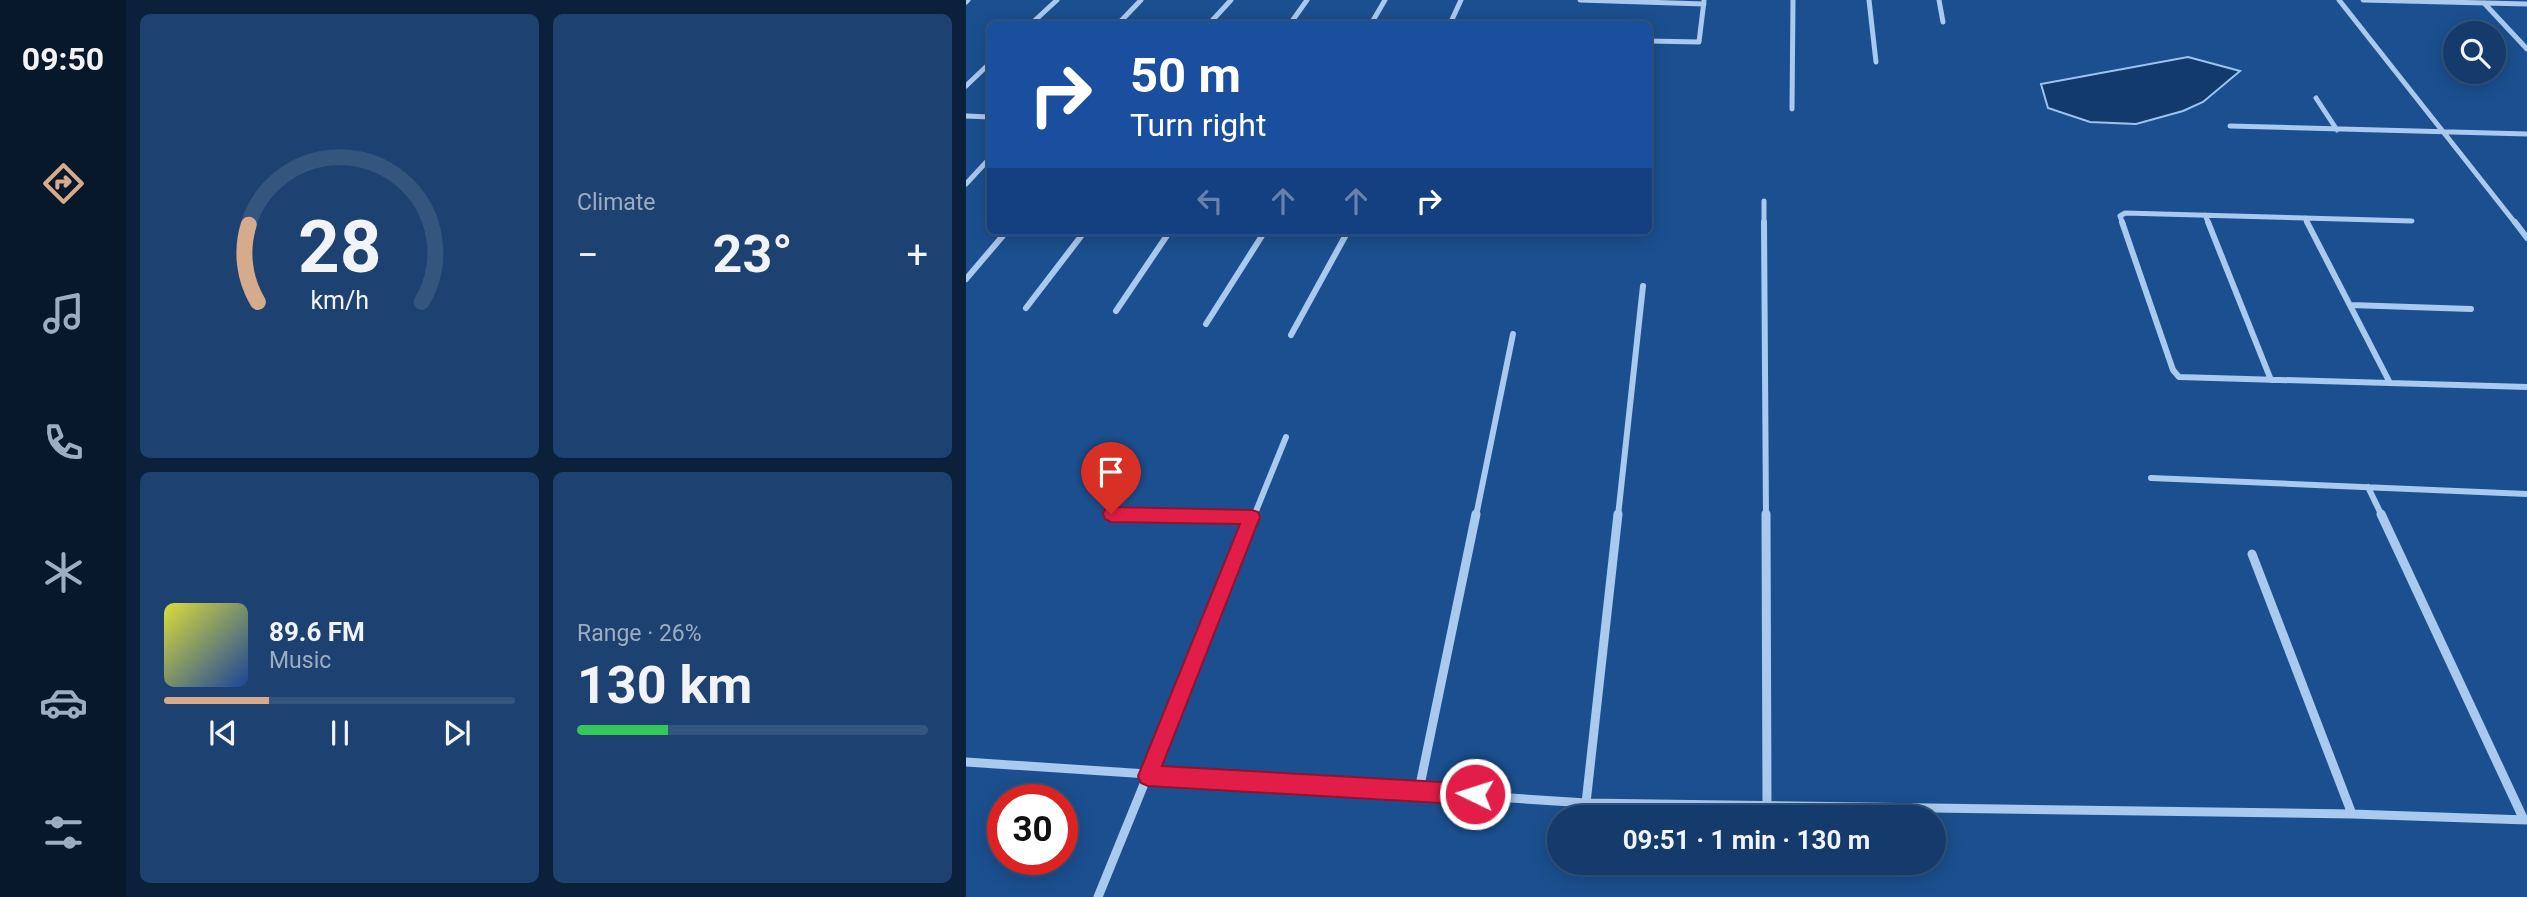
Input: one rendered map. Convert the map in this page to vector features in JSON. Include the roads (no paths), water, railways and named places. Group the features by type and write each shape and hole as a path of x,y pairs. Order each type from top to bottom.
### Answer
{"street":[{"path":"1034,21 1057,0"},
{"path":"1121,21 1141,0"},
{"path":"1212,21 1231,0"},
{"path":"1292,21 1307,0"},
{"path":"1373,21 1385,0"},
{"path":"1451,21 1461,0"},
{"path":"1580,0 1704,2 1699,41 1652,41"},
{"path":"1792,109 1793,0"},
{"path":"1869,0 1876,62"},
{"path":"1939,0 1943,22"},
{"path":"2339,0 2446,132 2527,238"},
{"path":"2364,0 2527,4"},
{"path":"2484,3 2527,49"},
{"path":"966,86 987,66"},
{"path":"2316,98 2337,130"},
{"path":"966,116 987,117"},
{"path":"2230,126 2527,134"},
{"path":"966,184 987,161"},
{"path":"1764,201 1767,805"},
{"path":"2412,221 2125,213 2120,216 2173,370 2179,377 2527,387"},
{"path":"2206,215 2271,380"},
{"path":"2305,218 2390,383"},
{"path":"966,279 1004,235"},
{"path":"1026,309 1082,235"},
{"path":"1116,311 1167,235"},
{"path":"1206,324 1262,235"},
{"path":"1291,335 1346,235"},
{"path":"1586,803 1643,286"},
{"path":"2350,304 2471,309"},
{"path":"1419,790 1513,334"},
{"path":"1098,897 1286,437"},
{"path":"2151,478 2527,494"},
{"path":"1946,808 2352,814 2526,820 2368,487"},
{"path":"1111,514 1252,517"},
{"path":"2252,554 2352,814"},
{"path":"966,762 1586,803 1707,805"}],"water":[{"path":"2188,57 2240,71 2203,102 2183,111 2136,124 2090,122 2048,108 2041,84"}]}
